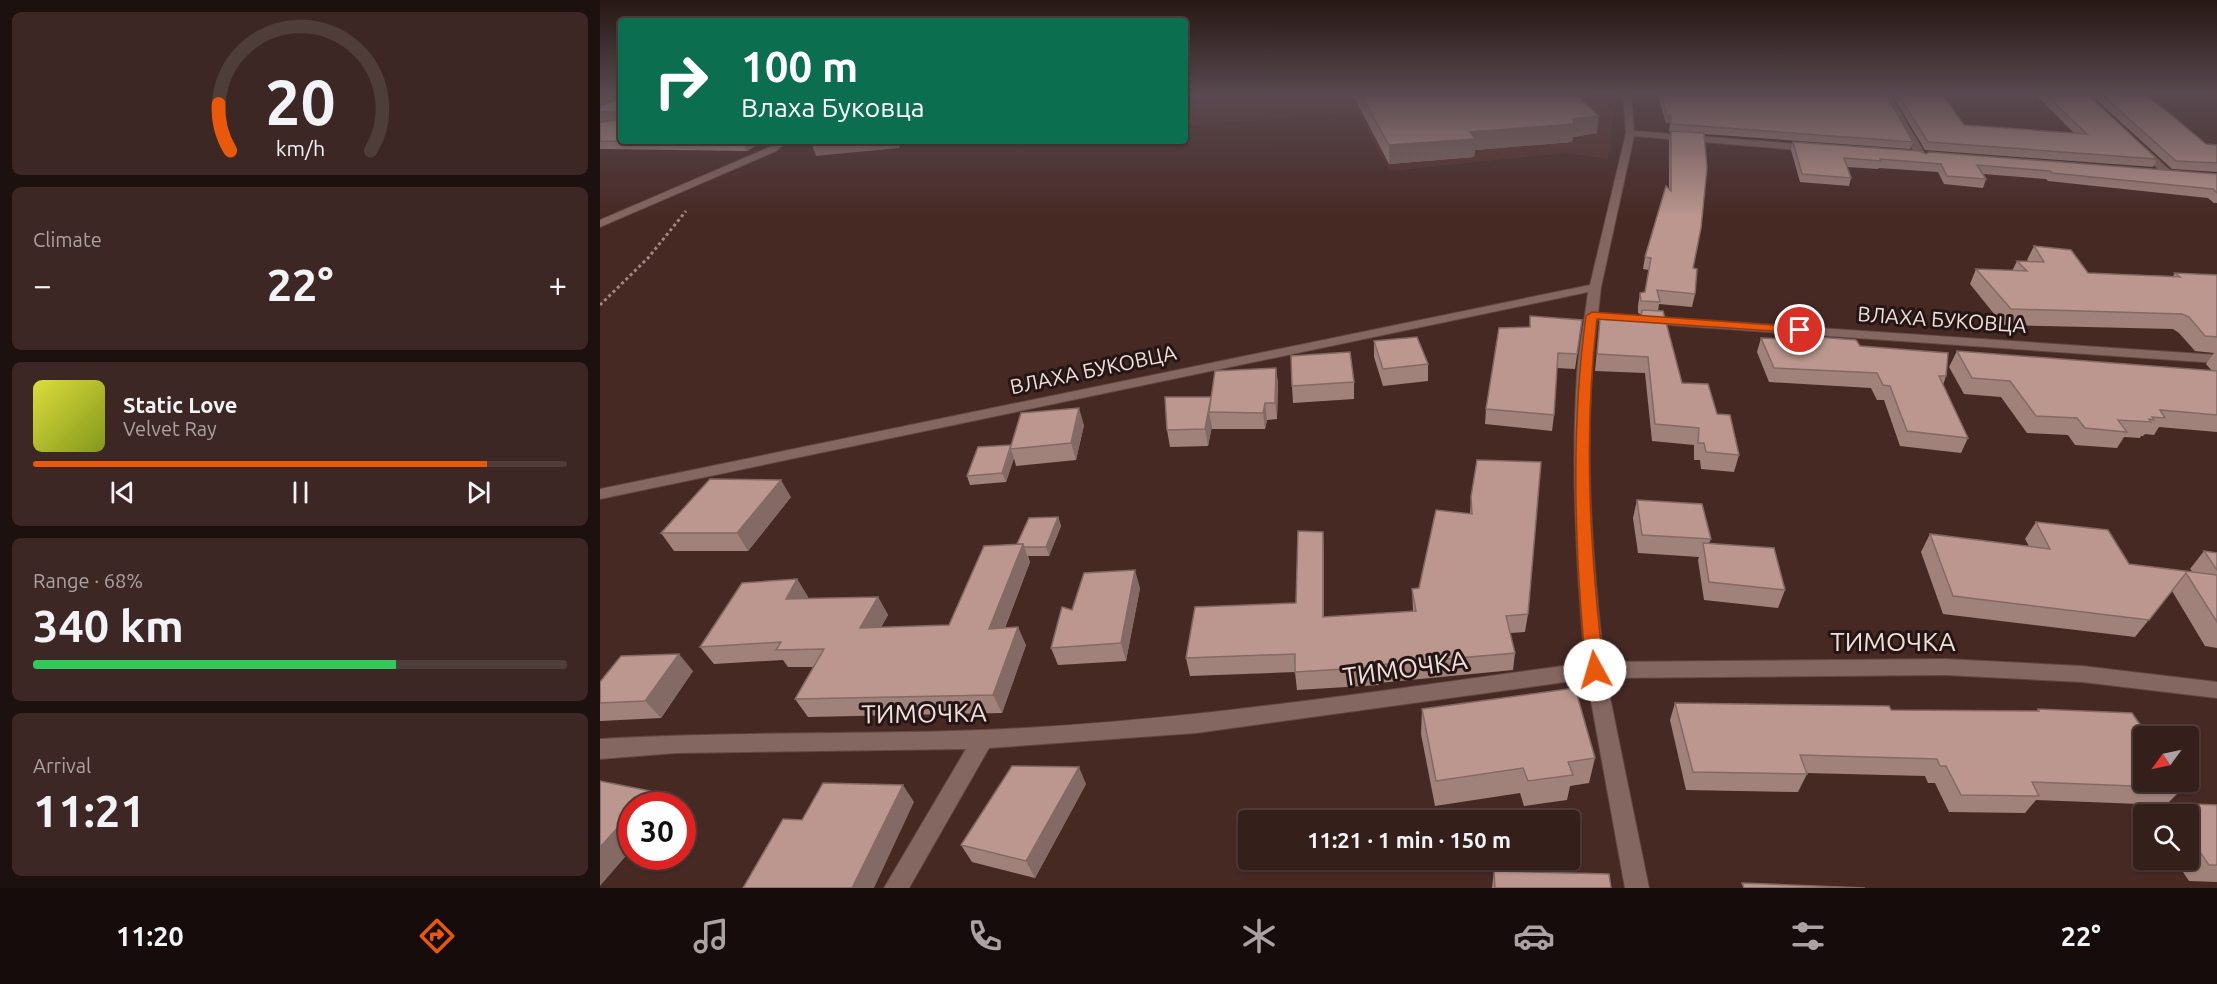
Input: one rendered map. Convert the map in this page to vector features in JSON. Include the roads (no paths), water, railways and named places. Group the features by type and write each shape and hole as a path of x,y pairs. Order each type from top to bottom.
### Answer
{"street":[{"path":"1630,134 1595,287 1584,371 1582,429 1587,592 1595,670 1636,888"},
{"path":"1636,134 1817,148"},
{"path":"1909,134 1922,157"},
{"path":"2133,142 2173,174 2156,172"},
{"path":"600,224 780,144"},
{"path":"1911,156 1934,158"},
{"name":"ВЛАХА БУКОВЦА","path":"600,494 1595,287"},
{"name":"ВЛАХА БУКОВЦА","path":"1592,316 2217,359"},
{"name":"ТИМОЧКА","path":"600,749 676,744 983,740 1196,724 1595,670 1945,667 2082,674 2217,690"},
{"path":"896,888 983,740"}]}
